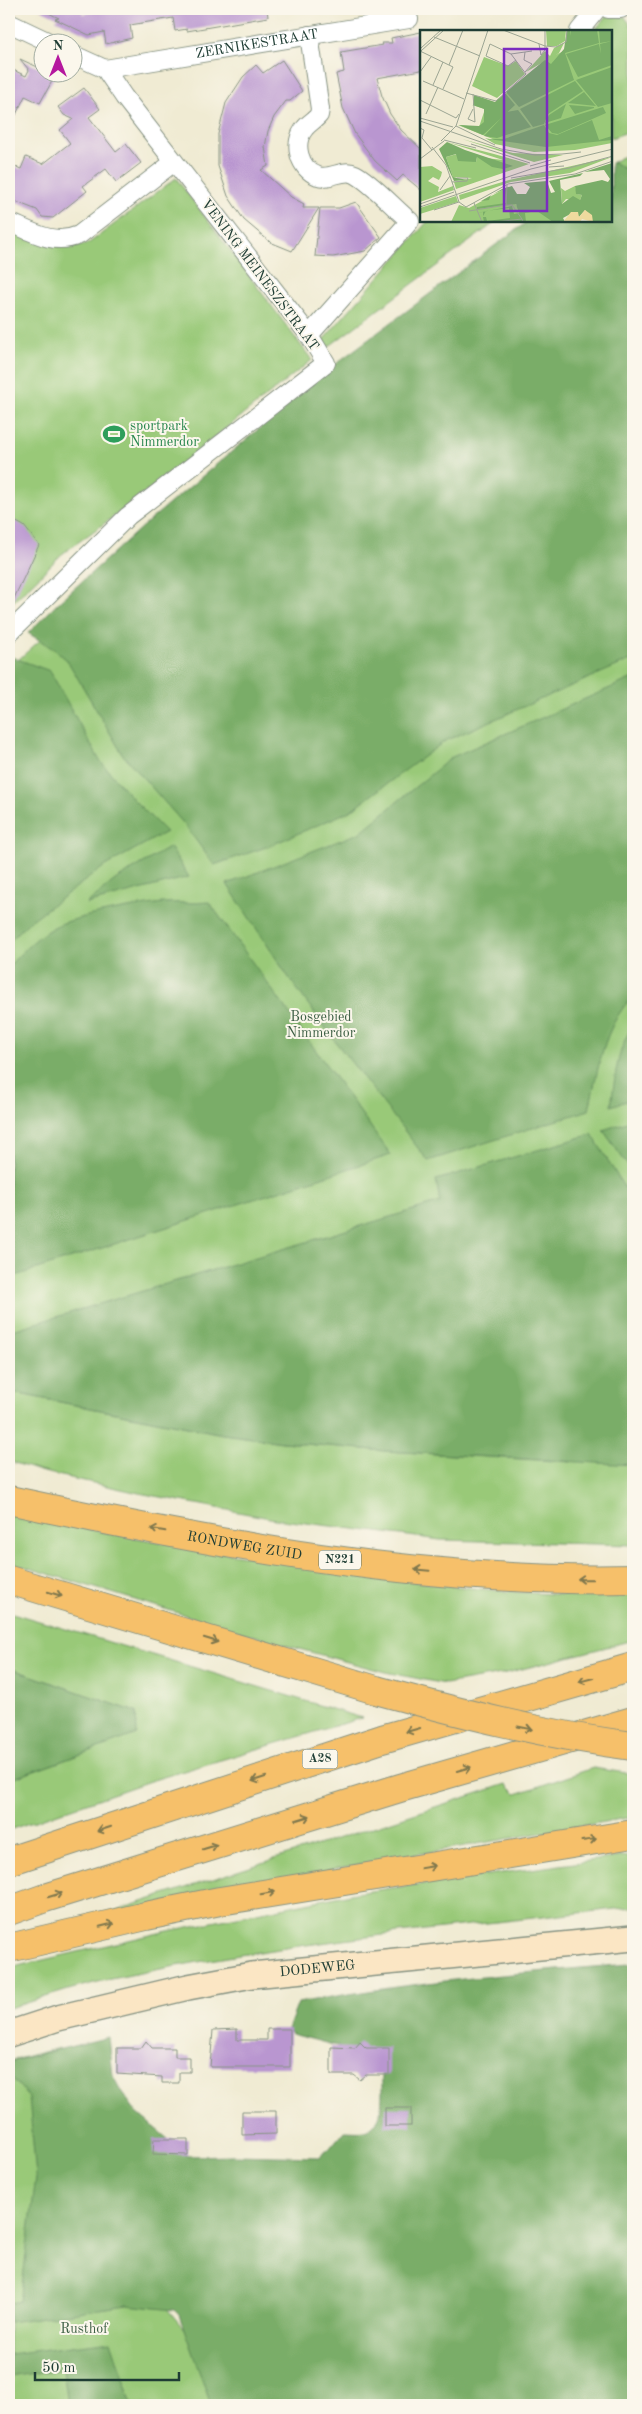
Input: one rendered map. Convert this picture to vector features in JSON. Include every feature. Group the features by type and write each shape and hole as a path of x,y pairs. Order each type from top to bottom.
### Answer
{"main road":[{"name":"N221","path":"9,1491 50,1509"},
{"name":"RONDWEG ZUID","path":"9,1500 247,1547 388,1567 523,1577 633,1579"},
{"path":"9,1580 376,1690 492,1721 583,1740 633,1746"},
{"name":"A28","path":"9,1861 382,1739 633,1667"},
{"path":"9,1911 44,1898 400,1788 633,1721"},
{"path":"9,1948 220,1901 633,1834"}],"street":[{"path":"580,30 597,9"},
{"path":"608,9 621,9"},
{"name":"ZERNIKESTRAAT","path":"105,69 409,19"},
{"path":"9,23 32,34"},
{"path":"309,36 320,109 319,116 304,129 298,142 299,156 306,168 318,176 332,177 345,172 358,176 410,221 309,335"},
{"path":"82,59 105,69"},
{"name":"VENING MEINESZSTRAAT","path":"9,633 128,516 326,363 309,335 174,162 105,69"},
{"path":"9,222 47,238 70,239 79,235 174,162"},
{"name":"DODEWEG","path":"9,2034 67,2015 188,1987 252,1975 633,1938"}],"green space":[{"path":"607,16 625,17 633,28 633,130 612,138 612,30 595,30"},
{"name":"Bosgebied Nimmerdor","path":"633,151 633,1545 440,1540 275,1519 139,1493 39,1471 9,1461 9,1392 223,1434 283,1442 385,1451 571,1462 9,1382 9,668 269,435 612,222 625,169 613,162"},
{"path":"612,162 633,174 633,659 445,741 350,811 269,846 214,865 184,824 123,755 67,660 28,633 143,526 342,359 527,222 612,222"},
{"name":"sportpark Nimmerdor","path":"176,178 312,360 127,507 62,554 9,606 9,231 39,242 58,246 89,243"},
{"path":"427,222 496,222 328,347 323,340"},
{"path":"9,656 50,671 100,761 133,799 166,832 105,866 29,922 9,942"},
{"path":"633,678 633,996 623,1008 608,1035 589,1110 428,1161 334,1040 287,975 227,884 359,833 452,757"},
{"path":"170,847 189,877 86,904 115,880"},
{"path":"209,902 391,1155 9,1278 9,966 46,932 75,919 152,904"},
{"path":"633,1025 633,1099 611,1106 620,1054"},
{"path":"633,1120 633,1173 603,1130"},
{"path":"592,1134 633,1202 633,1465 385,1451 283,1442 223,1434 9,1392 9,1331 440,1202 436,1180"},
{"path":"9,1514 197,1548 431,1583 512,1592 633,1595 633,1640 507,1673 445,1684 385,1672 288,1646 9,1562"},
{"path":"9,1612 362,1718 150,1781 9,1830 9,1780 136,1734 136,1712 9,1668"},
{"path":"9,1668 136,1712 137,1734 9,1780"},
{"path":"593,1768 633,1774 633,1817 338,1868 102,1915 506,1784 516,1794"},
{"path":"633,1855 633,1907 303,1945 237,1955 95,1983 9,2008 9,1968 163,1932 356,1893"},
{"path":"630,1964 633,1968 633,2405 211,2405 179,2315 174,2310 127,2305 9,2322 9,2303 20,2301 36,2177 29,2097 12,2078 9,2079 9,2062 109,2037 113,2076 121,2091 137,2113 188,2156 319,2157 329,2149 344,2131 364,2131 371,2128 376,2122 380,2115 382,2072 337,2046 292,2034 288,2029 298,2003 422,1984"},
{"name":"Rusthof","path":"59,2048 95,2223 248,2405 9,2405 9,2061"},
{"path":"111,2341 132,2405 68,2405 63,2369 9,2377 9,2354"}],"building":[{"path":"40,9 85,9 82,14 113,9 267,9 268,17 187,31 187,29 175,31 173,18 130,25 132,38 106,44 104,32 89,35 55,19 59,18"},
{"path":"420,32 420,70 377,78 390,114 401,130 420,148 420,189 403,175 397,181 375,161 355,134 343,108 336,74 344,72 341,52 383,45 382,43 392,43 391,38"},
{"path":"20,59 32,64 32,82 52,82 40,103 25,96 9,129 9,68 26,76 29,70"},
{"path":"282,60 302,91 290,101 286,101 274,117 268,131 265,147 268,166 261,170 291,197 304,204 303,208 319,208 292,251 270,242 244,220 228,196 218,166 218,134 226,103 243,77 256,65 263,73"},
{"path":"84,88 100,109 89,117 116,152 126,144 141,163 116,182 106,169 83,186 87,191 53,218 42,217 37,210 9,199 9,164 21,169 26,157 43,164 70,143 60,130 73,119 64,115 58,107"},
{"path":"356,202 381,237 365,251 333,257 315,256 320,208 339,208"},
{"path":"9,518 24,526 39,545 9,609"},
{"path":"237,2029 237,2040 267,2040 267,2029 290,2029 290,2067 210,2067 213,2030"},
{"path":"146,2041 152,2048 175,2048 175,2057 190,2057 190,2072 179,2072 179,2083 162,2083 162,2077 117,2074 117,2048 141,2048"},
{"path":"360,2042 366,2048 389,2048 389,2075 366,2075 360,2080 354,2075 331,2075 331,2047 355,2048"},
{"path":"385,2108 411,2108 411,2126 385,2126"},
{"path":"242,2111 276,2111 276,2134 242,2135"},
{"path":"154,2139 188,2139 188,2155 153,2154"}],"place":[{"name":"sportpark Nimmerdor","path":"114,434"}]}
